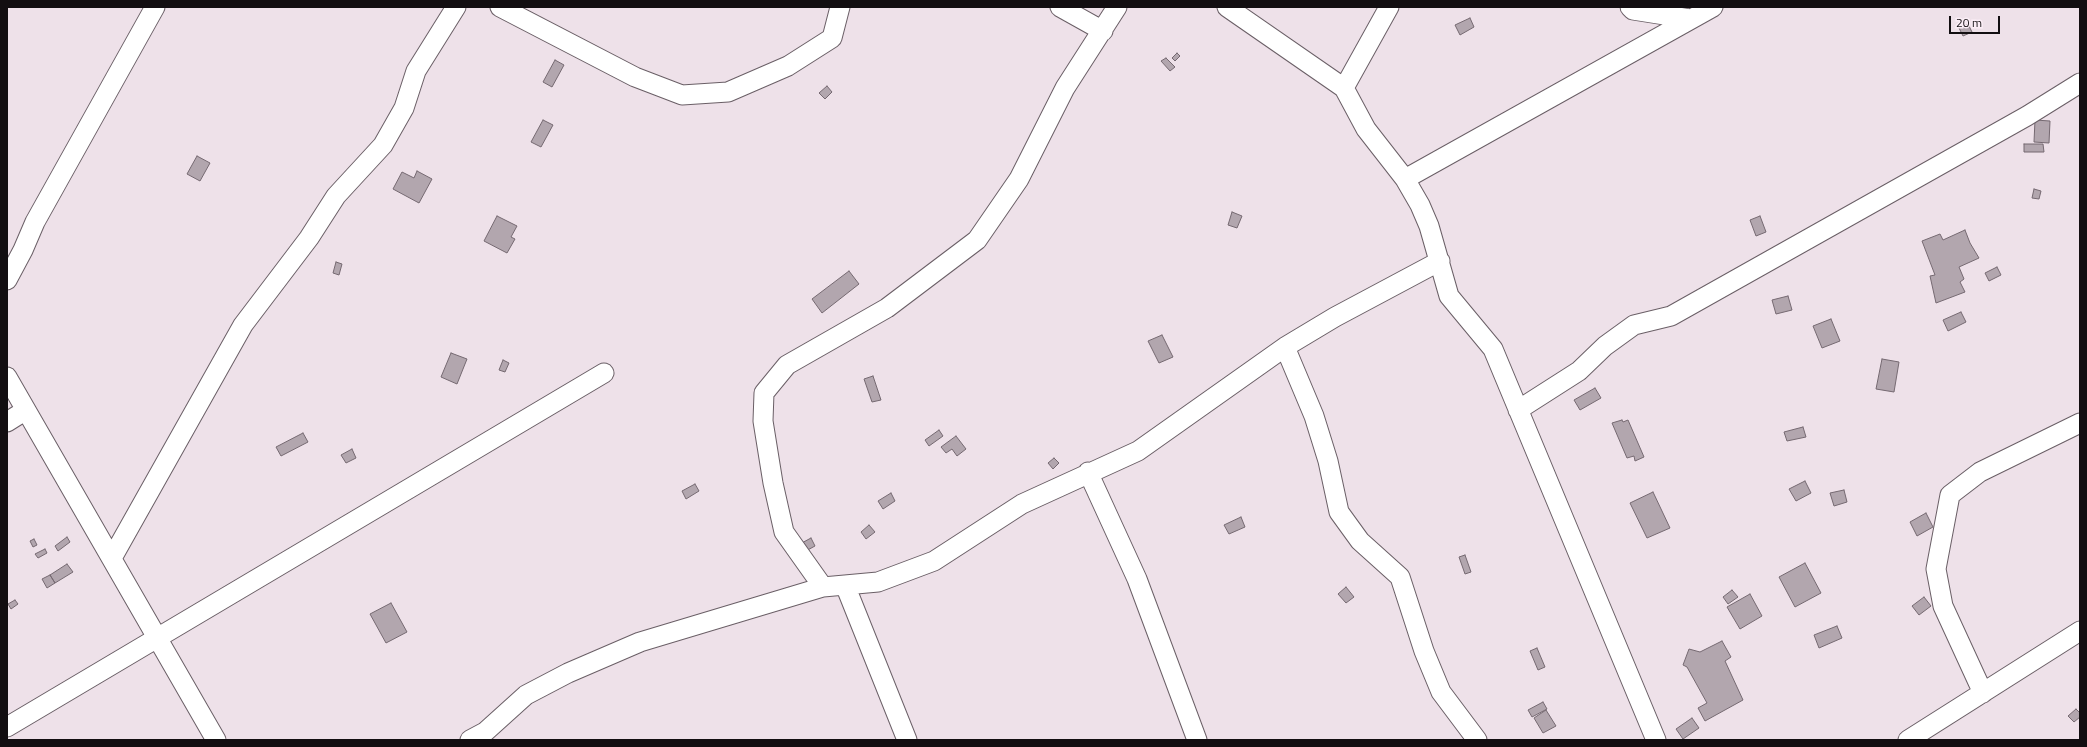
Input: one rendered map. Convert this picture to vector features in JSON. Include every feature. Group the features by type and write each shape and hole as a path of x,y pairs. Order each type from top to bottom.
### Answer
{"street":[{"path":"7,280 23,250 35,222 155,7"},
{"path":"112,558 244,325 309,238 336,196 383,145 404,108 416,71 456,7"},
{"path":"500,7 635,77 682,95 728,92 788,66 832,38 840,7"},
{"path":"1060,7 1103,31"},
{"path":"823,587 784,532 762,422 764,393 787,365 887,308 977,240 1018,179 1065,88 1117,7"},
{"path":"1228,7 1344,88 1366,129 1404,179 1420,205 1429,226 1449,296 1493,349 1656,740"},
{"path":"1344,88 1389,7"},
{"path":"1630,7 1633,10 1690,19"},
{"path":"1404,179 1713,7"},
{"path":"1518,410 1579,371 1605,346 1634,325 1671,316 2028,116 2080,83"},
{"path":"470,740 485,732 526,695 568,673 640,642 823,587 878,582 934,561 1022,504 1088,472 1138,451 1285,347 1336,317 1440,261"},
{"path":"1285,347 1314,416 1328,461 1339,512 1360,541 1400,577 1424,651 1441,692 1477,740"},
{"path":"7,728 157,637 604,373"},
{"path":"7,377 216,740"},
{"path":"7,422 26,410"},
{"path":"1983,693 1943,606 1936,569 1950,495 1980,472 2080,423"},
{"path":"1088,472 1137,579 1197,740"},
{"path":"845,585 907,740"},
{"path":"1908,740 2080,631"}],"building":[{"path":"1470,18 1474,27 1460,35 1455,25"},
{"path":"1968,24 1972,32 1963,36 1959,28"},
{"path":"1177,53 1180,56 1175,61 1172,58"},
{"path":"1166,58 1175,67 1170,71 1161,61"},
{"path":"555,60 564,65 552,87 543,82"},
{"path":"827,86 832,92 825,99 819,93"},
{"path":"543,120 553,125 541,147 531,142"},
{"path":"2035,120 2050,121 2049,143 2034,142"},
{"path":"2024,144 2043,144 2044,152 2024,152"},
{"path":"197,156 210,163 200,181 187,174"},
{"path":"417,171 432,179 419,203 393,189 402,172 414,178"},
{"path":"2034,189 2041,191 2039,199 2032,198"},
{"path":"1232,212 1242,216 1237,228 1228,225"},
{"path":"497,216 517,226 511,237 515,239 507,253 484,241"},
{"path":"1760,216 1766,232 1756,236 1750,220"},
{"path":"1965,230 1970,243 1979,258 1959,267 1964,279 1960,282 1965,292 1936,303 1930,276 1935,275 1922,241 1940,234 1943,240"},
{"path":"336,262 342,264 339,275 333,273"},
{"path":"1997,267 2001,275 1989,281 1985,273"},
{"path":"849,271 859,284 822,313 812,299"},
{"path":"1788,296 1792,310 1776,314 1772,300"},
{"path":"1961,312 1966,322 1948,331 1943,320"},
{"path":"1831,319 1840,341 1822,348 1813,326"},
{"path":"1162,335 1173,357 1159,363 1148,341"},
{"path":"451,353 467,359 457,384 441,377"},
{"path":"1882,359 1899,362 1894,392 1876,389"},
{"path":"503,360 509,363 505,372 499,370"},
{"path":"873,376 881,400 872,402 864,379"},
{"path":"1595,388 1601,398 1580,410 1574,400"},
{"path":"1622,420 1623,422 1628,420 1644,457 1635,461 1634,456 1627,458 1612,423"},
{"path":"1803,427 1806,437 1787,441 1784,432"},
{"path":"939,430 943,436 929,446 925,440"},
{"path":"303,433 308,442 281,456 276,447"},
{"path":"956,436 966,449 957,456 952,449 946,453 941,447"},
{"path":"352,449 356,458 346,463 341,455"},
{"path":"1054,458 1059,463 1053,469 1048,463"},
{"path":"1805,481 1811,493 1796,501 1789,489"},
{"path":"695,484 699,491 686,499 682,491"},
{"path":"1844,490 1847,502 1834,506 1830,493"},
{"path":"1653,492 1670,528 1647,538 1630,503"},
{"path":"891,493 895,501 883,509 878,501"},
{"path":"1926,513 1933,527 1917,536 1910,522"},
{"path":"1241,517 1245,527 1229,534 1224,525"},
{"path":"869,525 875,532 866,539 861,532"},
{"path":"67,537 70,542 58,551 55,546"},
{"path":"811,538 815,546 804,552 800,544"},
{"path":"34,539 37,545 33,547 30,541"},
{"path":"45,549 47,553 38,558 35,554"},
{"path":"1465,555 1471,572 1465,574 1459,557"},
{"path":"1805,563 1821,593 1795,607 1779,577"},
{"path":"67,564 73,572 55,583 50,575"},
{"path":"50,575 55,583 47,588 42,579"},
{"path":"1346,587 1354,597 1346,603 1338,594"},
{"path":"1732,590 1738,597 1728,604 1723,597"},
{"path":"1750,594 1762,616 1740,629 1727,607"},
{"path":"1924,597 1931,606 1919,615 1912,606"},
{"path":"15,600 18,604 11,609 8,604"},
{"path":"391,603 407,632 386,643 370,614"},
{"path":"1837,626 1842,638 1819,648 1814,635"},
{"path":"1722,641 1731,657 1725,661 1743,700 1705,721 1698,708 1707,703 1687,667 1683,665 1689,649 1700,652"},
{"path":"1537,648 1545,667 1538,670 1530,651"},
{"path":"1543,702 1547,709 1532,717 1528,710"},
{"path":"2076,709 2080,713 2080,717 2074,722 2068,716"},
{"path":"1546,710 1556,726 1543,733 1534,718"},
{"path":"1692,718 1699,728 1683,739 1676,729"}]}
